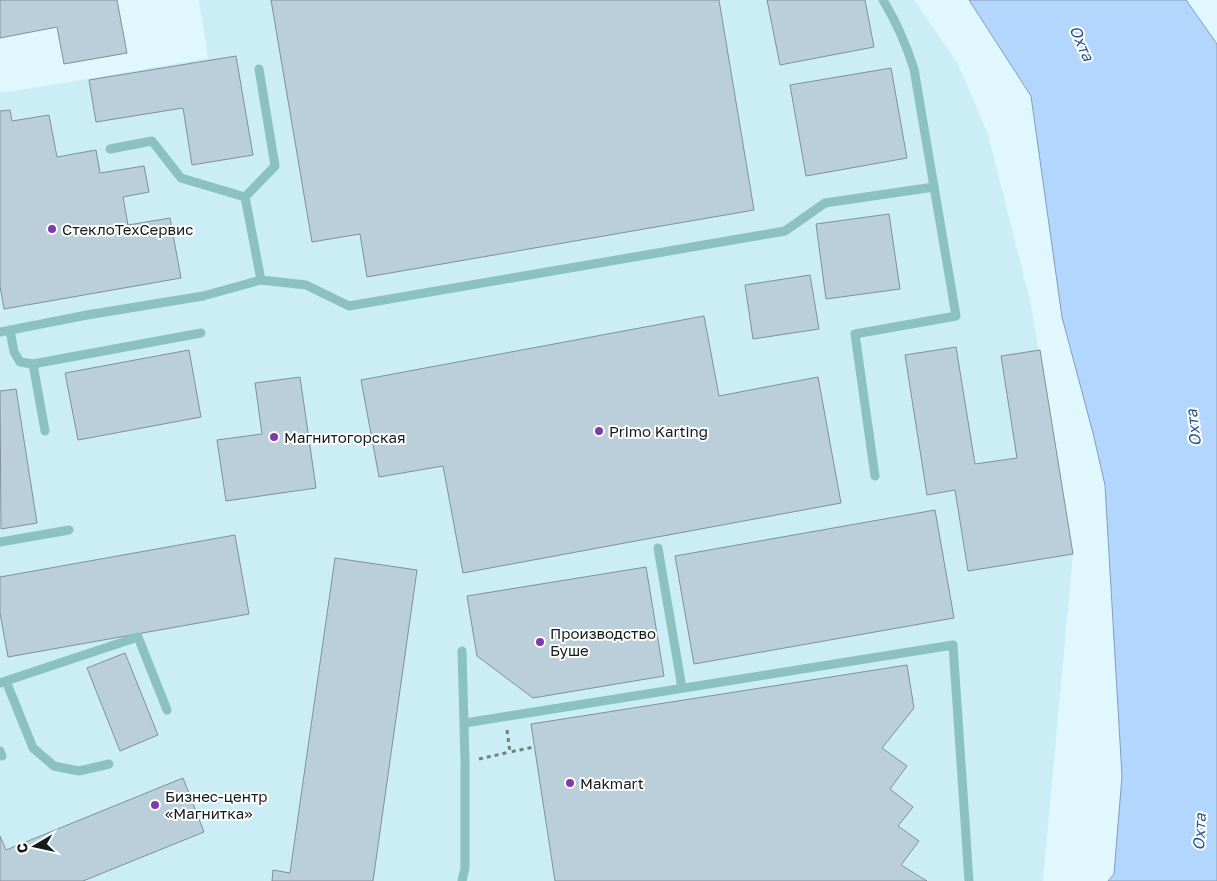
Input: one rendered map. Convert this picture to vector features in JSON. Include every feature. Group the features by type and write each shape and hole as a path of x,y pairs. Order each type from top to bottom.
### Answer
{"lane":[{"path":"874,476 855,334 956,316 914,69 905,41 883,0"},
{"path":"245,197 275,166 259,69"},
{"path":"110,149 152,141 181,178 245,197"},
{"path":"0,332 87,315 203,296 261,280 306,285 348,306 785,231 825,203 934,187"},
{"path":"245,197 261,280"},
{"path":"10,330 14,352 20,362 33,364 201,333"},
{"path":"33,364 45,431"},
{"path":"0,542 70,530"},
{"path":"658,548 682,688"},
{"path":"109,764 79,771 54,766 33,748 3,682 138,638 167,710"},
{"path":"465,723 953,645 968,881"},
{"path":"462,651 465,723 465,868 462,881"}],"path":[{"path":"505,717 510,752"},
{"path":"465,762 534,747"}],"shaded area":[{"path":"199,0 914,0 958,64 988,134 1031,305 1073,554 1043,881 0,881 0,93 208,58"}],"water":[{"name":"Охта","path":"969,0 1186,0 1217,44 1217,881 1108,881 1114,874 1122,776 1105,485 1062,317 1031,96"}],"building":[{"path":"0,0 117,0 127,53 64,64 57,27 0,38"},
{"path":"271,0 719,0 754,210 367,277 360,234 312,242"},
{"path":"767,0 865,0 874,47 780,65"},
{"path":"236,56 253,155 192,165 183,108 96,122 89,80"},
{"path":"891,68 907,158 806,176 790,85"},
{"path":"10,110 12,121 49,115 57,157 96,150 100,173 144,166 149,192 123,197 128,225 170,218 181,278 4,309 0,286 0,111"},
{"path":"889,214 900,289 826,299 816,224"},
{"path":"810,275 819,329 753,339 745,285"},
{"name":"Primo Karting","path":"704,316 719,396 818,377 841,503 463,573 443,466 379,477 361,380"},
{"path":"956,347 975,464 1017,458 1001,356 1040,350 1073,554 968,571 955,490 927,495 905,355"},
{"path":"189,350 201,417 78,440 65,373"},
{"name":"Магнитогорская","path":"300,377 316,488 226,501 217,440 262,434 255,383"},
{"path":"16,389 37,523 1,529 0,391"},
{"path":"935,510 954,618 694,664 675,556"},
{"path":"235,535 249,614 8,657 0,613 0,577"},
{"path":"335,558 417,570 373,881 272,881 273,870 290,873"},
{"path":"646,567 664,676 533,698 477,656 467,596"},
{"path":"125,653 158,735 120,751 87,668"},
{"path":"907,665 914,708 882,748 907,766 890,789 913,807 898,826 919,841 901,865 927,881 555,881 531,724"},
{"name":"Бизнес-центр «Магнитка»","path":"183,778 204,832 83,881 0,881 0,836 6,850"}],"place":[{"name":"СтеклоТехСервис","path":"52,229"},
{"name":"Primo Karting","path":"599,431"},
{"name":"Магнитогорская","path":"274,437"},
{"name":"Производство Буше","path":"540,642"},
{"name":"Makmart","path":"570,783"},
{"name":"Бизнес-центр «Магнитка»","path":"155,805"}]}
